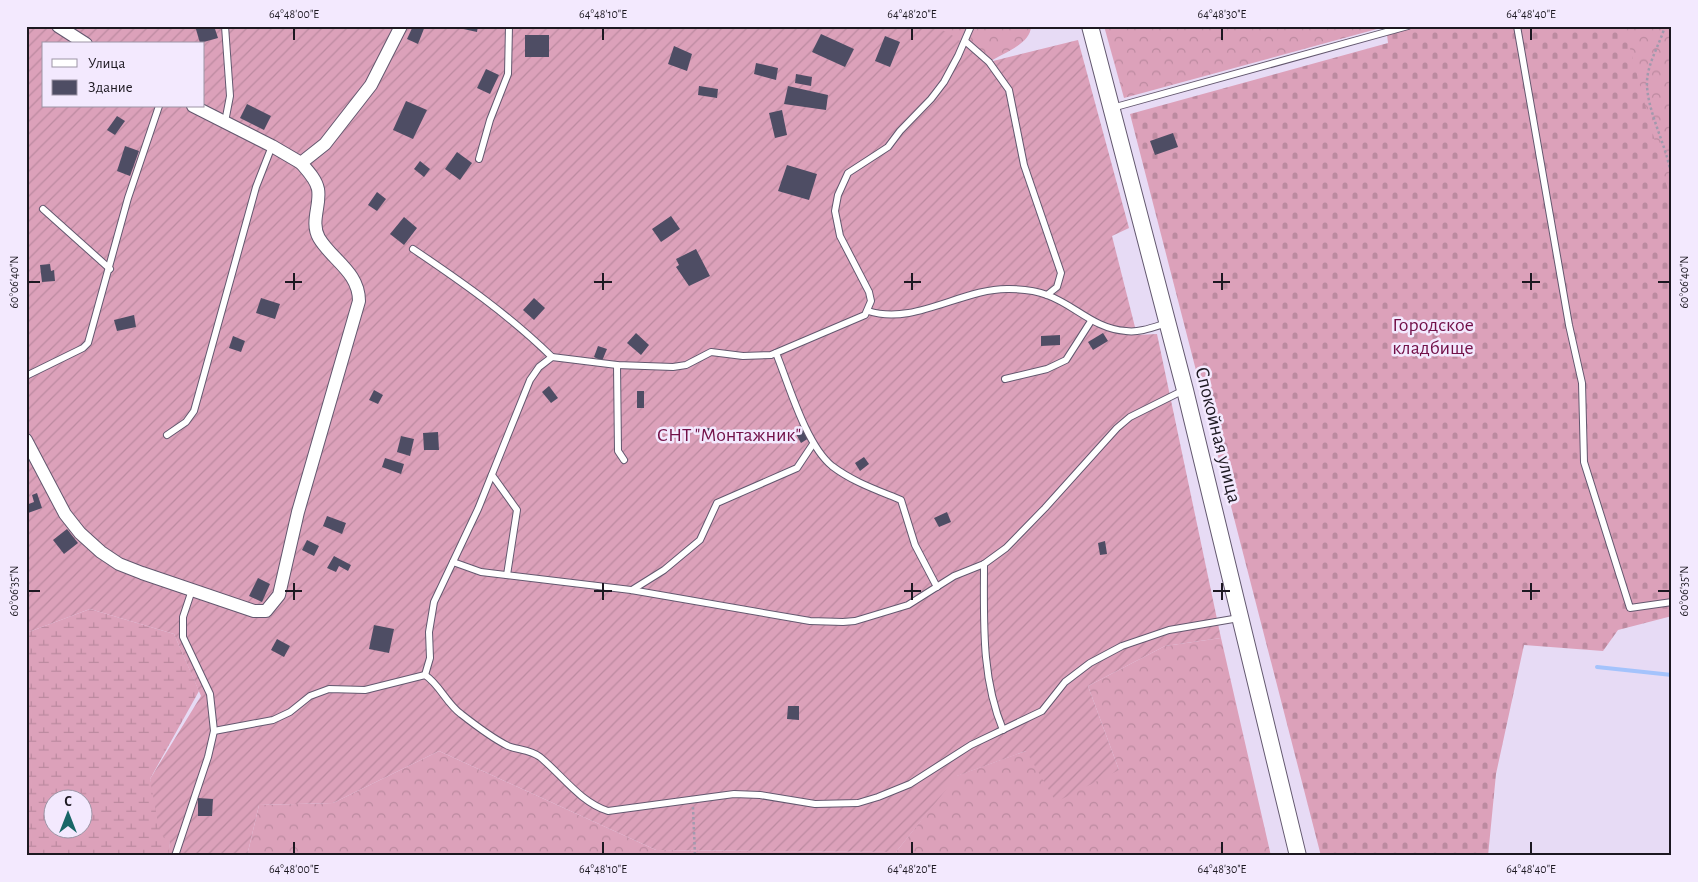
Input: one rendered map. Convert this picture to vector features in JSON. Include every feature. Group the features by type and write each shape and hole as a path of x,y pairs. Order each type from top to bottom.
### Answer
{"street":[{"path":"58,26 83,42"},
{"path":"301,163 324,144 371,85 401,26"},
{"name":"Спокойная улица","path":"1090,26 1185,390 1298,856"},
{"path":"26,440 65,514 80,533 101,552 119,564 254,611 266,611 279,594 298,512 358,301 358,290 355,280 317,233 315,228 318,189 301,163 197,108"}],"lane":[{"path":"225,26 230,96 225,122"},
{"path":"479,159 490,120 508,74 509,26"},
{"path":"413,249 475,290 530,335 552,357 617,365 679,366 686,365 711,352 755,356 776,353 859,319 868,311 871,301 870,292 847,251 836,224 838,195 848,173 888,147 914,115 931,99 944,82 971,26"},
{"path":"1112,108 1408,26"},
{"path":"1517,26 1569,325 1582,383 1584,462 1630,608 1672,602"},
{"path":"965,41 988,62 1009,90 1024,165 1061,273 1057,287 1047,295"},
{"path":"26,376 83,348 88,343 110,269 128,198 158,108"},
{"path":"167,435 186,422 194,411 254,196 272,146"},
{"path":"43,209 110,269"},
{"path":"868,311 884,316 901,314 995,289 1032,291 1047,295 1091,322 1126,332 1168,323"},
{"path":"1005,379 1047,368 1066,360 1091,322"},
{"path":"776,353 813,444 831,465 861,484 901,500 915,545 937,587"},
{"path":"424,675 430,658 429,632 434,602 492,475 530,380 539,367 552,357"},
{"path":"617,365 618,451 624,460"},
{"path":"453,562 481,572 631,590 810,621 843,622 898,609 962,572 984,564 1000,554 1045,508 1117,428 1130,417 1185,390"},
{"path":"631,590 664,570 700,540 717,503 797,468 813,444"},
{"path":"492,475 517,510 507,575"},
{"path":"984,564 984,645 991,700 1003,730"},
{"path":"175,856 208,757 214,731 213,708 208,689 183,637 183,617 192,590"},
{"path":"214,731 273,720 290,712 310,696 329,689 365,690 424,675 432,680 459,713 508,745 531,752 540,757 559,777 596,807 608,811 620,811 734,794 760,795 815,804 858,802 910,784 971,745 1042,712 1065,682 1090,663 1122,646 1169,630 1241,618"}],"path":[{"path":"1665,26 1647,80 1648,96 1665,146 1672,182"},
{"path":"693,800 695,856"}],"green space":[{"name":"СНТ \"Монтажник\"","path":"26,26 932,26 949,33 989,62 1078,40 1129,228 1112,236 1137,335 1157,334 1221,638 1165,646 1088,686 1119,770 1056,802 1026,751 957,776 896,852 656,850 439,751 333,803 259,805 247,856 168,856 170,842 160,834 150,779 201,696 174,634 90,609 26,633"},
{"path":"932,26 1031,26 1030,32 1021,43 989,62"},
{"path":"1104,26 1388,26 1124,98"},
{"name":"Городское кладбище","path":"1386,26 1624,26 1672,205 1672,616 1618,630 1603,651 1524,645 1496,774 1488,856 1321,856 1130,114 1388,43"},
{"path":"1596,26 1672,26 1672,285"},
{"path":"90,609 174,634 199,691 150,779 170,842 169,856 26,856 26,633"},
{"path":"1221,638 1271,856 247,856 259,805 333,803 439,751 656,850 896,852 956,776 1026,751 1119,770 1088,686 1165,646"}],"building":[{"path":"195,26 214,26 218,38 200,42"},
{"path":"413,26 425,26 418,44 407,39"},
{"path":"459,26 478,26 477,32 459,28"},
{"path":"821,34 854,49 845,67 812,52"},
{"path":"525,35 549,35 549,57 525,57"},
{"path":"885,36 900,42 890,67 875,61"},
{"path":"674,46 692,54 687,71 668,64"},
{"path":"756,63 778,68 776,80 754,74"},
{"path":"486,69 499,75 490,94 477,88"},
{"path":"796,74 812,77 811,86 795,83"},
{"path":"699,86 718,89 717,98 698,95"},
{"path":"788,86 828,95 826,110 784,104"},
{"path":"406,101 427,110 413,139 393,130"},
{"path":"247,104 271,116 264,130 240,118"},
{"path":"782,110 787,135 775,138 769,113"},
{"path":"117,116 125,121 115,135 107,130"},
{"path":"1173,133 1178,147 1155,155 1150,141"},
{"path":"125,146 139,151 130,176 117,171"},
{"path":"457,152 472,163 460,180 445,169"},
{"path":"420,161 430,169 424,177 414,169"},
{"path":"787,165 817,174 809,200 778,191"},
{"path":"377,192 386,199 377,211 368,205"},
{"path":"671,216 680,229 661,242 652,229"},
{"path":"404,217 417,228 404,245 390,234"},
{"path":"696,249 710,276 689,286 676,267 679,265 676,259"},
{"path":"50,264 51,271 54,270 55,281 42,282 40,265"},
{"path":"261,298 280,304 275,319 256,313"},
{"path":"534,298 545,308 534,320 523,310"},
{"path":"134,315 136,327 117,331 114,320"},
{"path":"636,333 649,345 641,355 627,343"},
{"path":"1103,333 1108,341 1093,350 1088,342"},
{"path":"1060,335 1060,345 1041,346 1041,336"},
{"path":"233,336 245,341 241,352 229,348"},
{"path":"598,346 607,349 602,361 594,357"},
{"path":"549,386 558,398 551,403 542,392"},
{"path":"374,390 383,395 378,404 369,400"},
{"path":"637,391 644,391 644,408 637,408"},
{"path":"701,428 711,428 711,434 701,434"},
{"path":"804,430 809,438 801,443 796,434"},
{"path":"438,432 439,450 424,450 423,433"},
{"path":"401,436 414,439 410,456 397,452"},
{"path":"864,457 869,464 860,471 855,463"},
{"path":"385,458 404,464 401,474 382,467"},
{"path":"37,493 42,508 28,513 26,505 34,502 32,495"},
{"path":"947,512 951,522 939,527 934,518"},
{"path":"327,516 346,523 342,534 323,526"},
{"path":"67,529 78,543 64,554 53,540"},
{"path":"307,540 319,546 314,556 302,550"},
{"path":"1105,541 1107,554 1100,555 1098,543"},
{"path":"334,556 351,565 348,571 339,566 336,572 327,568"},
{"path":"258,578 270,584 262,602 249,596"},
{"path":"374,625 394,629 389,653 369,649"},
{"path":"277,639 290,646 284,657 271,650"},
{"path":"788,706 799,706 799,720 787,719"},
{"path":"198,798 213,799 212,816 198,816"}],"waterway":[{"path":"1597,667 1672,675"}]}
